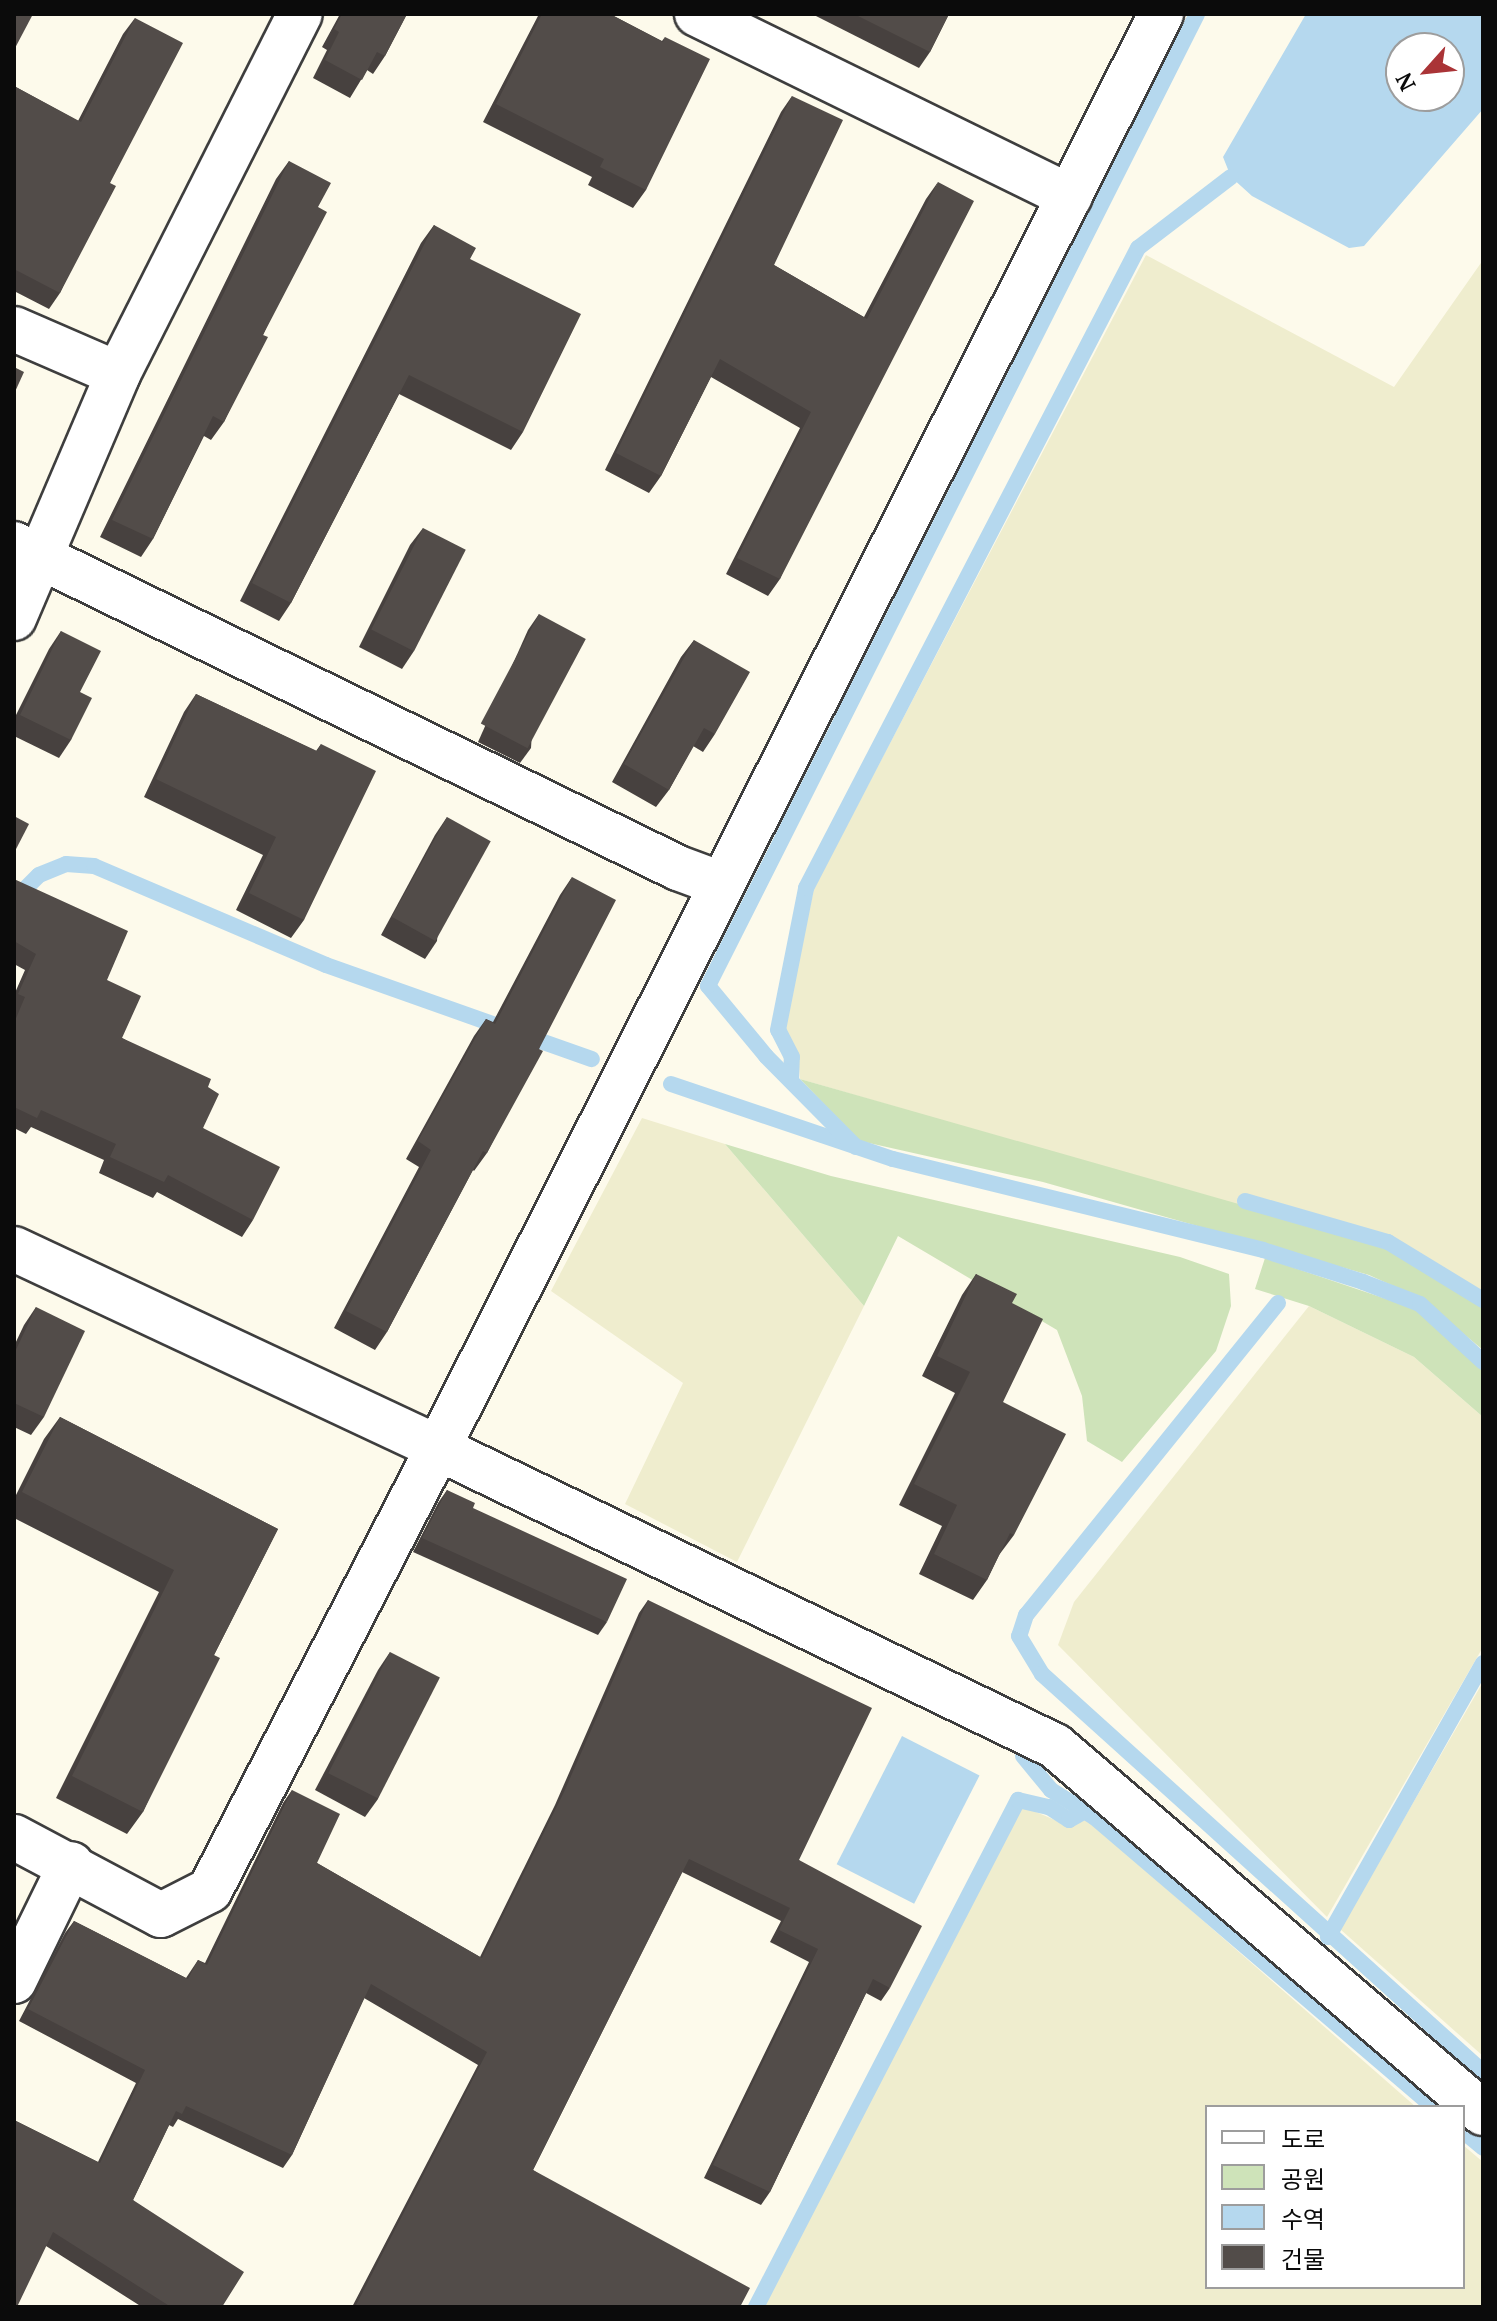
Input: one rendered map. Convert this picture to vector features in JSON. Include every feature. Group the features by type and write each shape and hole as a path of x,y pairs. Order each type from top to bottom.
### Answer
{"street":[{"path":"14,618 28,550 300,14"},
{"path":"697,14 1070,197"},
{"path":"14,1837 71,1864 161,1915 210,1890 438,1448 1161,14"},
{"path":"14,329 118,374"},
{"path":"28,550 664,861 721,884"},
{"path":"14,1249 438,1448 1055,1746 1483,2113"},
{"path":"14,1981 71,1864"}],"shaded area":[{"path":"1146,255 1394,387 1483,260 1483,1294 1389,1237 1243,1195 1238,1207 800,1079 798,1056 784,1028 814,888"},
{"path":"642,1118 725,1144 864,1306 737,1562 625,1504 683,1383 551,1291"},
{"path":"1309,1306 1414,1357 1483,1417 1483,1647 1327,1917 1058,1645 1074,1602"},
{"path":"1483,1682 1483,2056 1340,1929"},
{"path":"1022,1806 1069,1826 1086,1820 1094,1825 1414,2105 1205,2105 1205,2289 1465,2289 1465,2147 1483,2162 1483,2307 764,2307"}],"green space":[{"path":"800,1079 1386,1246 1483,1307 1483,1350 1422,1299 1369,1275 1043,1182 860,1141"},
{"path":"725,1144 831,1176 1180,1257 1229,1274 1231,1306 1216,1351 1122,1462 1087,1441 1082,1396 1057,1330 898,1236 864,1306"},
{"path":"1265,1258 1416,1309 1483,1370 1483,1417 1414,1357 1309,1306 1255,1289"}],"water":[{"path":"1306,14 1483,14 1483,109 1364,246 1349,248 1252,196 1231,177 1223,157"},
{"path":"902,1736 980,1775 914,1904 837,1864"}],"building":[{"path":"14,14 33,14 14,50"},
{"path":"342,14 407,14 385,56 377,52 362,80 325,60 339,32 334,29"},
{"path":"542,14 610,14 663,42 665,37 710,59 646,190 600,167 604,159 496,104"},
{"path":"854,14 949,14 930,52"},
{"path":"135,18 183,43 110,183 116,186 60,293 14,269 14,86 81,122"},
{"path":"792,96 843,120 774,265 867,319 938,182 974,201 780,579 737,558 811,412 720,359 661,476 616,453"},
{"path":"289,161 331,183 318,207 327,212 263,335 268,337 224,422 213,416 153,539 112,520"},
{"path":"434,225 476,248 470,259 581,314 523,432 409,375 291,603 252,583"},
{"path":"14,367 24,372 14,394"},
{"path":"423,528 466,550 414,651 371,630"},
{"path":"539,614 586,639 528,748 481,723"},
{"path":"61,631 101,651 80,692 92,698 71,740 20,715"},
{"path":"694,640 750,672 715,734 704,728 669,790 624,764"},
{"path":"196,694 317,751 321,744 376,771 304,920 249,893 276,837 156,779"},
{"path":"14,816 29,824 14,853"},
{"path":"447,817 491,841 435,941 392,917"},
{"path":"572,877 616,900 539,1049 543,1051 487,1153 483,1151 387,1332 346,1311 431,1150 418,1141 486,1019 495,1024"},
{"path":"14,879 128,931 107,980 141,996 122,1038 211,1079 208,1087 219,1094 203,1128 280,1167 253,1220 168,1175 164,1182 110,1157 116,1144 41,1110 37,1118 14,1107 14,1023 25,997 18,994 36,954 14,941"},
{"path":"976,1274 1017,1294 1012,1303 1043,1319 1003,1402 1066,1434 987,1580 934,1554 957,1505 914,1484 970,1372 937,1356"},
{"path":"36,1307 85,1331 44,1417 14,1403 14,1354"},
{"path":"60,1417 278,1529 214,1655 220,1658 143,1812 72,1776 174,1570 22,1492"},
{"path":"447,1490 475,1503 473,1508 627,1579 607,1622 422,1538"},
{"path":"648,1600 872,1708 799,1860 922,1926 890,1988 873,1979 770,2192 713,2165 818,1949 779,1930 790,1908 689,1859 533,2170 750,2288 740,2307 355,2307 487,2052 371,1984 292,2155 186,2106 182,2114 176,2111 133,2200 244,2272 222,2307 171,2307 53,2232 17,2307 14,2307 14,2120 100,2163 145,2070 28,2009 74,1921 188,1979 198,1960 207,1965 292,1790 340,1814 317,1863 482,1958 564,1792"},
{"path":"390,1652 440,1677 378,1799 328,1773"}],"waterway":[{"path":"856,1147 766,1056 708,986 1197,14"},
{"path":"791,1081 792,1057 778,1030 806,888 1138,248 1231,177"},
{"path":"14,900 39,875 66,864 94,866 326,965 592,1059"},
{"path":"671,1084 893,1159 1263,1250 1363,1282 1420,1304 1483,1362"},
{"path":"1245,1201 1388,1242 1483,1300"},
{"path":"1278,1303 1026,1615 1019,1636 1042,1674 1483,2072"},
{"path":"1328,1937 1483,1663"},
{"path":"1023,1756 1051,1790 1094,1817 1432,2105"},
{"path":"756,2307 1018,1800 1049,1807 1069,1820 1085,1811"},
{"path":"1465,2133 1483,2148"}]}
